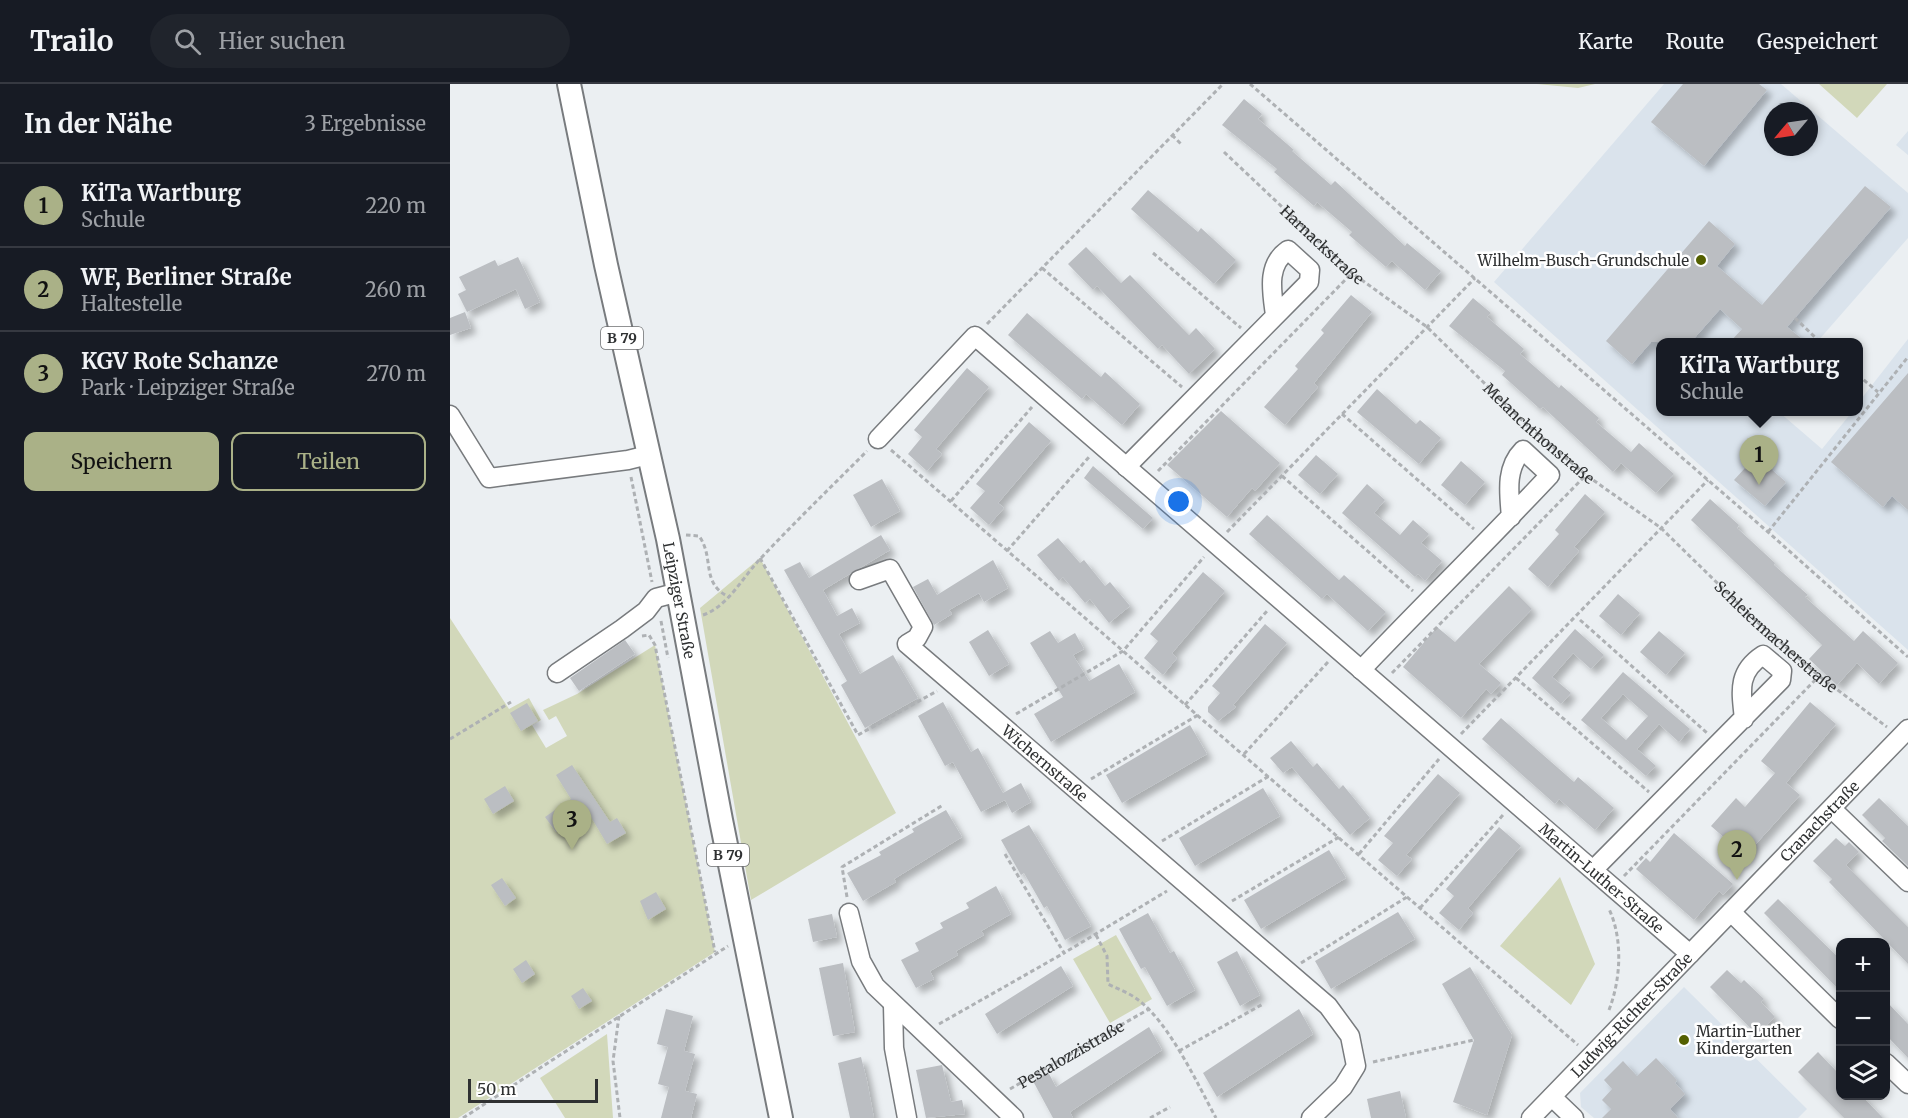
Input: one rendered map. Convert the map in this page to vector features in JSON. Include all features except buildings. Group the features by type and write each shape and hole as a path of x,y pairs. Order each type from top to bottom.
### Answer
{"main road":[{"name":"Leipziger Straße","path":"569,84 679,592 781,1118"}],"street":[{"path":"1126,467 1275,315"},
{"path":"878,439 975,336"},
{"name":"Martin-Luther-Straße","path":"975,336 1690,954"},
{"path":"450,415 489,478 628,460 648,455"},
{"path":"1361,670 1486,539 1511,517"},
{"name":"Wichernstraße","path":"859,580 890,569 923,627 917,638 907,644 1215,912 1328,1006 1350,1036 1356,1066"},
{"path":"557,673 646,611 656,598 679,592"},
{"path":"1594,869 1744,719"},
{"name":"Cranachstraße","path":"1731,912 1833,810 1904,734"},
{"path":"1833,810 1908,882"},
{"path":"1731,912 1823,1008 1836,1016"},
{"name":"Ludwig-Richter-Straße","path":"1531,1118 1731,912"},
{"path":"849,914 861,961 875,986 892,1005 925,1032 1014,1118"},
{"path":"892,1005 894,1048 907,1118"},
{"path":"1311,1118 1343,1087 1356,1066"},
{"path":"1890,1066 1907,1081"},
{"path":"1552,1097 1574,1118"}],"path":[{"path":"975,336 1223,84"},
{"path":"1250,84 1768,532 1908,657"},
{"path":"1172,135 1182,146"},
{"name":"Harnackstraße","path":"1224,152 1296,223 1352,273 1427,327"},
{"path":"1153,253 1252,338"},
{"path":"1042,268 1194,398"},
{"path":"1146,484 1352,273"},
{"path":"999,724 1124,651 1216,544 1475,278"},
{"path":"1795,318 1816,338"},
{"name":"Melanchthonstraße","path":"1427,327 1526,424 1586,475 1661,528"},
{"path":"1408,346 1413,349"},
{"path":"1863,411 1908,357"},
{"path":"1863,379 1878,392"},
{"path":"951,501 1043,395"},
{"path":"1342,414 1486,539"},
{"path":"1768,532 1859,416"},
{"path":"683,622 713,612 729,597 760,558 878,439 1185,705 1245,754 1591,1056"},
{"path":"1007,551 1100,444"},
{"path":"1380,686 1586,475"},
{"path":"1282,476 1426,602"},
{"path":"1359,854 1450,746 1708,480"},
{"name":"Schleiermacherstraße","path":"1661,528 1754,619 1819,676 1904,734"},
{"path":"668,539 684,535 699,536 704,543 716,591 729,597"},
{"path":"1643,546 1647,550"},
{"path":"760,558 858,735 951,682"},
{"path":"1185,705 1278,598"},
{"path":"1580,620 1719,743"},
{"path":"463,1118 715,952 655,645 649,635 628,637 622,629"},
{"path":"1245,754 1338,650"},
{"path":"1613,887 1819,676"},
{"path":"1516,678 1660,802"},
{"path":"450,739 511,702"},
{"path":"1074,789 1198,715"},
{"path":"1145,851 1270,776"},
{"path":"1420,908 1515,802"},
{"path":"849,914 842,867 943,805"},
{"path":"1215,912 1339,837"},
{"path":"1005,854 1064,953"},
{"path":"925,1032 1096,935 1181,882"},
{"path":"1287,972 1407,897"},
{"path":"1606,1018 1613,998 1619,959 1614,919 1609,908"},
{"path":"1096,935 1107,956 1108,984 1136,998 1149,1009 1179,1051 1216,1118"},
{"path":"1179,1051 1263,1004"},
{"name":"Pestalozzistraße","path":"994,1099 1149,1009"},
{"path":"619,1016 613,1061 620,1118"},
{"path":"1356,1066 1474,1040"},
{"path":"1150,1118 1170,1107"}],"shaded area":[{"name":"Wilhelm-Busch-Grundschule","path":"1664,84 1781,84 1802,102 1764,102 1764,156 1818,156 1818,116 1908,193 1908,238 1820,338 1656,338 1656,416 1784,416 1822,449 1849,416 1863,416 1863,397 1908,339 1908,650 1494,282"},
{"path":"1908,131 1908,155 1896,145"},
{"name":"Martin-Luther Kindergarten","path":"1684,987 1807,1109 1798,1118 1594,1118 1581,1107 1580,1093"}],"green space":[{"path":"1537,84 1595,84 1578,88"},
{"path":"1819,84 1887,84 1857,118"},
{"path":"760,558 896,813 751,900 700,608"},
{"path":"450,618 509,709 529,698 541,720 532,725 546,748 567,736 556,716 549,720 543,710 577,694 655,645 715,952 458,1118 450,1118"},
{"path":"1560,877 1595,964 1571,1005 1500,946"},
{"path":"1116,935 1152,999 1110,1023 1073,959"},
{"path":"607,1034 613,1118 565,1118 540,1078"}],"place":[{"name":"Wilhelm-Busch-Grundschule","path":"1701,260"},
{"name":"KiTa Wartburg","path":"1759,485"},
{"name":"KGV Rote Schanze","path":"572,850"},
{"name":"WF, Berliner Straße","path":"1737,880"},
{"name":"Martin-Luther Kindergarten","path":"1684,1040"}]}
